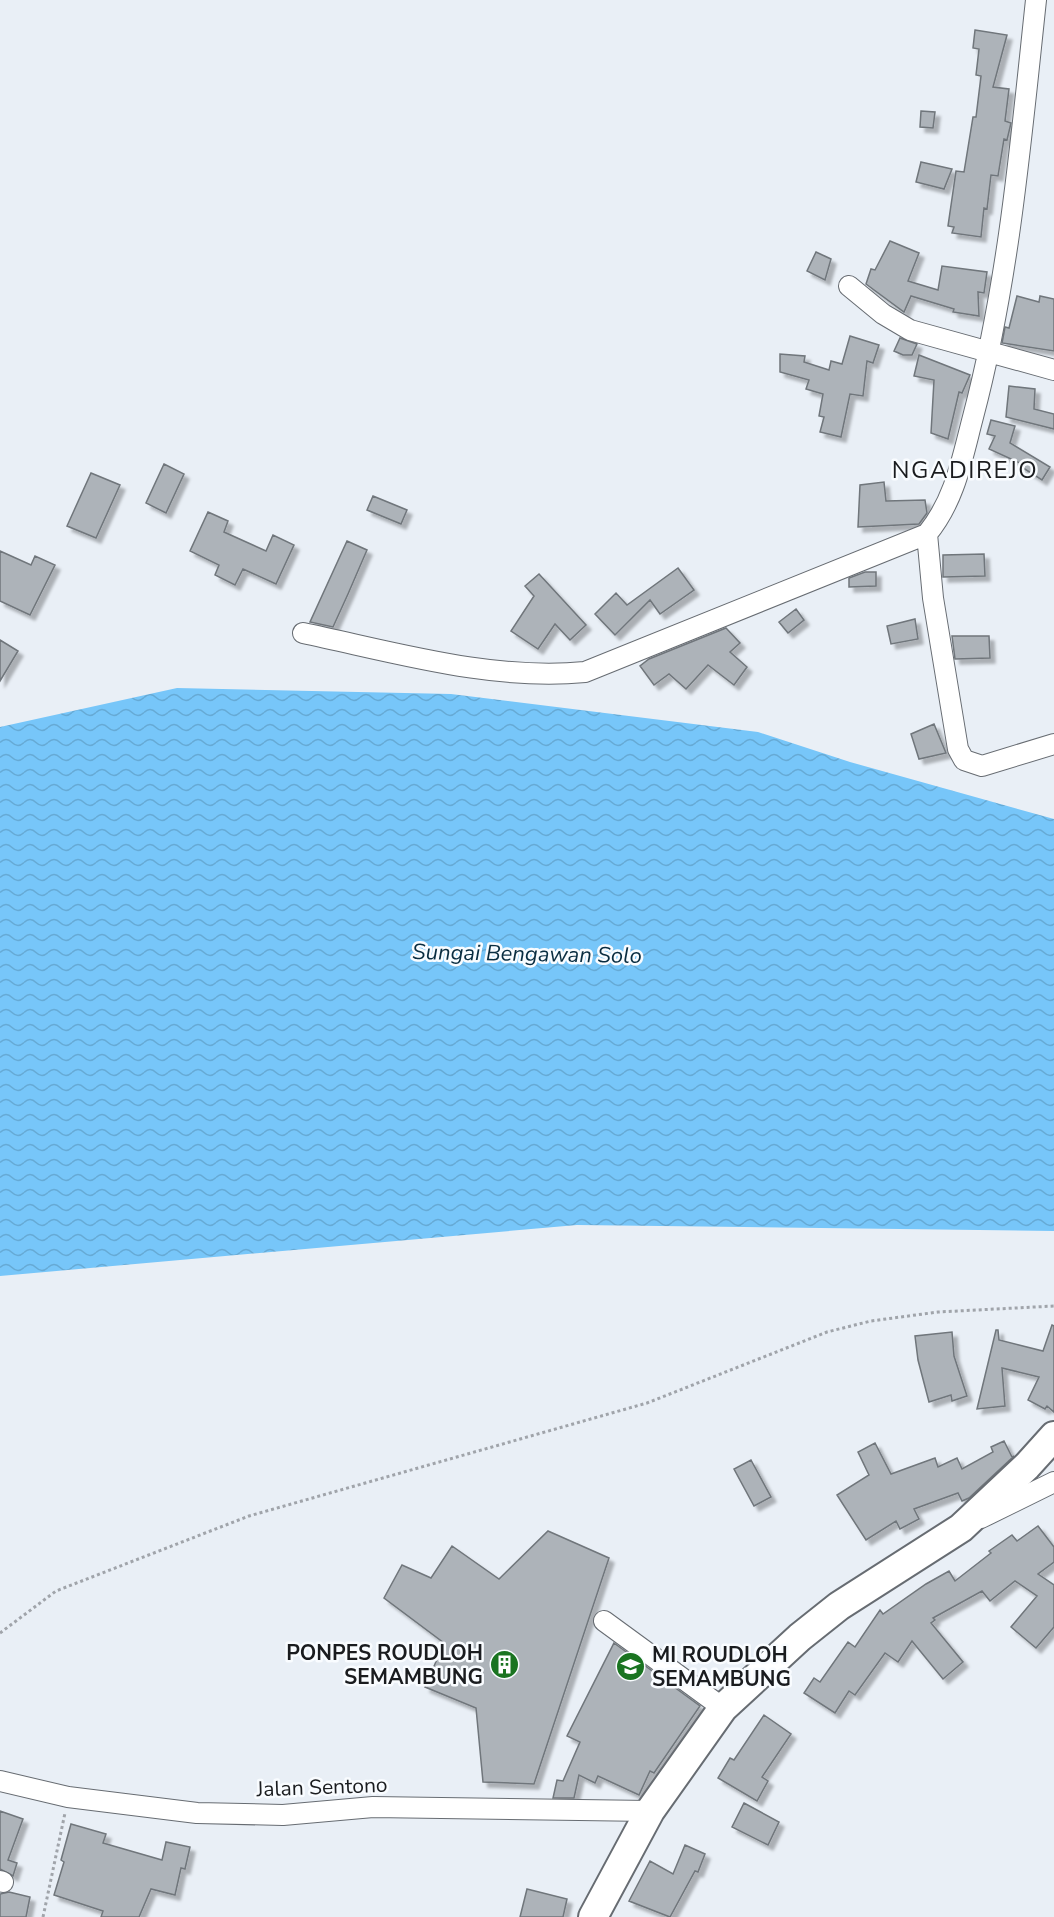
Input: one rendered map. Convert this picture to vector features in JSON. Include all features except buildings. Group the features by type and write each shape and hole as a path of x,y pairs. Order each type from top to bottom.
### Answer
{"street":[{"path":"303,633 463,666 558,675 585,672 927,534 940,519 956,482 990,354 1011,218 1036,0"},
{"path":"849,286 883,314 910,330 1054,370"},
{"path":"927,534 933,598 957,750 964,760 982,766 1054,744"},
{"path":"961,1528 1027,1466 1054,1436"},
{"path":"593,1917 650,1811 723,1708 800,1637 839,1606 961,1528 1054,1482"},
{"path":"604,1621 723,1708"},
{"name":"Jalan Sentono","path":"0,1781 68,1797 197,1813 283,1815 373,1807 650,1811"}],"path":[{"path":"0,1633 56,1591 249,1516 647,1403 826,1332 871,1321 938,1312 1054,1306"},
{"path":"43,1917 68,1797"}],"water":[{"name":"Sungai Bengawan Solo","path":"177,688 451,694 758,732 850,762 1054,819 1054,1231 577,1225 0,1276 0,727"}],"place":[{"name":"PONPES ROUDLOH SEMAMBUNG","path":"504,1665"},
{"name":"MI ROUDLOH SEMAMBUNG","path":"631,1667"}],"district":[{"name":"NGADIREJO","path":"965,470"}]}
